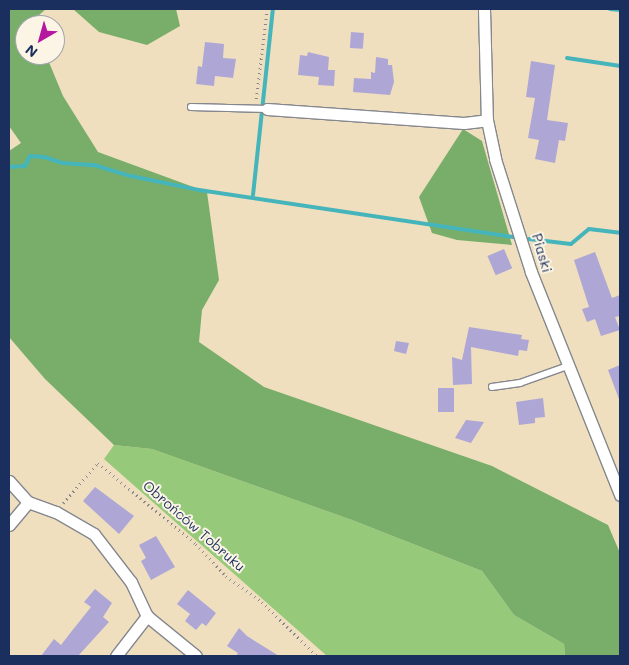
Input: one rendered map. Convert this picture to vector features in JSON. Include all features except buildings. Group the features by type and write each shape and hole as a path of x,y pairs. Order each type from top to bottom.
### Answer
{"street":[{"name":"Piaski","path":"484,9 487,120 531,272 620,495"},
{"path":"260,108 464,123 487,120"},
{"path":"9,481 28,502 56,512 94,534 131,582 147,616 196,656"},
{"path":"9,525 28,502"},
{"path":"116,656 147,616"}],"lane":[{"path":"191,107 260,108"},
{"path":"492,387 520,383 568,366"}],"path":[{"path":"260,108 267,9"},
{"name":"Obrońców Tobruku","path":"56,512 98,463 196,544 226,576 262,602 318,656"}],"green space":[{"path":"9,9 46,9 39,15 15,15 15,65 50,65 63,96 98,152 207,192 219,280 202,310 199,342 264,387 492,466 608,525 620,553 620,656 565,656 564,644 514,615 482,571 352,520 152,449 114,445 45,379 9,337 9,151 21,143 9,126"},
{"path":"73,9 176,9 180,26 147,45 99,32"},
{"path":"463,129 482,141 512,245 457,240 432,233 419,197"},
{"path":"114,445 152,449 352,520 482,571 514,615 564,644 565,656 327,656 104,459"}],"waterway":[{"path":"253,195 273,9"},
{"path":"610,9 620,10"},
{"path":"567,58 620,66"},
{"path":"9,167 25,166 30,156 44,157 62,163 94,165 131,176 199,190 515,237"},
{"path":"529,239 571,244 589,229 620,233"}]}
